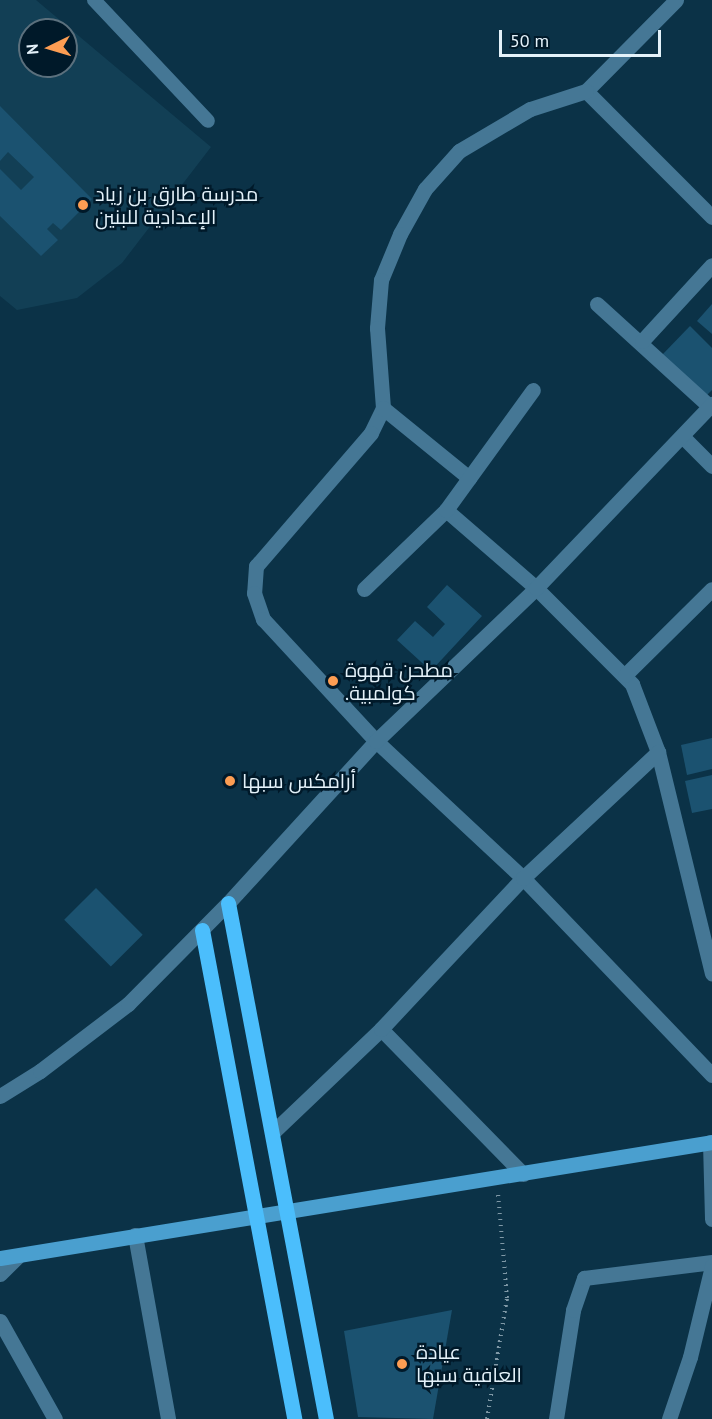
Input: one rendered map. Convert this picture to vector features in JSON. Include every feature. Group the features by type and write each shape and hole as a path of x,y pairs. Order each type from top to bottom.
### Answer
{"main road":[{"path":"228,903 326,1419"},
{"path":"202,930 294,1419"}],"street":[{"path":"676,0 586,91 531,109 495,127 459,151 425,189 400,234 381,280 377,328 383,408 371,433 256,566 254,593 263,619 376,741 523,878 712,1075"},
{"path":"586,91 712,217"},
{"path":"642,341 712,265"},
{"path":"0,1096 40,1071 128,1004 228,903 376,741 536,588 683,437 711,405 642,341 597,304"},
{"path":"364,589 446,510 533,390"},
{"path":"383,408 469,478"},
{"path":"683,437 712,466"},
{"path":"446,510 536,588 625,675 644,707 658,752 712,973"},
{"path":"625,675 712,589"},
{"path":"273,1132 381,1029 523,878 658,752"},
{"path":"381,1029 523,1174"},
{"path":"0,1258 711,1142 712,1219"},
{"path":"135,1235 168,1419"},
{"path":"0,1274 18,1256"},
{"path":"556,1419 573,1310 584,1278 712,1262"},
{"path":"669,1419 690,1356 712,1266"},
{"path":"0,1321 55,1419"}],"lane":[{"path":"94,0 208,121"}],"path":[{"path":"487,1419 507,1298 497,1176"}],"shaded area":[{"name":"مدرسة طارق بن زياد الإعدادية للبنين","path":"0,0 36,0 57,18 18,18 18,78 78,78 78,35 211,147 122,263 77,298 17,310 0,296"}],"building":[{"path":"0,106 92,199 61,230 53,223 47,229 58,240 41,256 0,216 0,169 21,190 34,177 8,152 0,161"},
{"path":"712,304 712,334 697,321"},
{"path":"690,326 712,348 712,390 705,397 662,355"},
{"path":"447,585 482,616 431,671 397,640 415,621 433,637 445,624 427,607"},
{"path":"712,738 712,769 687,775 681,745"},
{"path":"712,775 712,809 692,813 685,781"},
{"path":"96,888 143,935 111,966 64,920"},
{"path":"452,1310 433,1419 358,1417 344,1331"}],"place":[{"name":"مدرسة طارق بن زياد الإعدادية للبنين","path":"83,205"},
{"name":"مطحن قهوة .كولمبية","path":"333,681"},
{"name":"أرامكس سبها","path":"230,781"},
{"name":"عيادة العافية سبها","path":"402,1364"}]}
